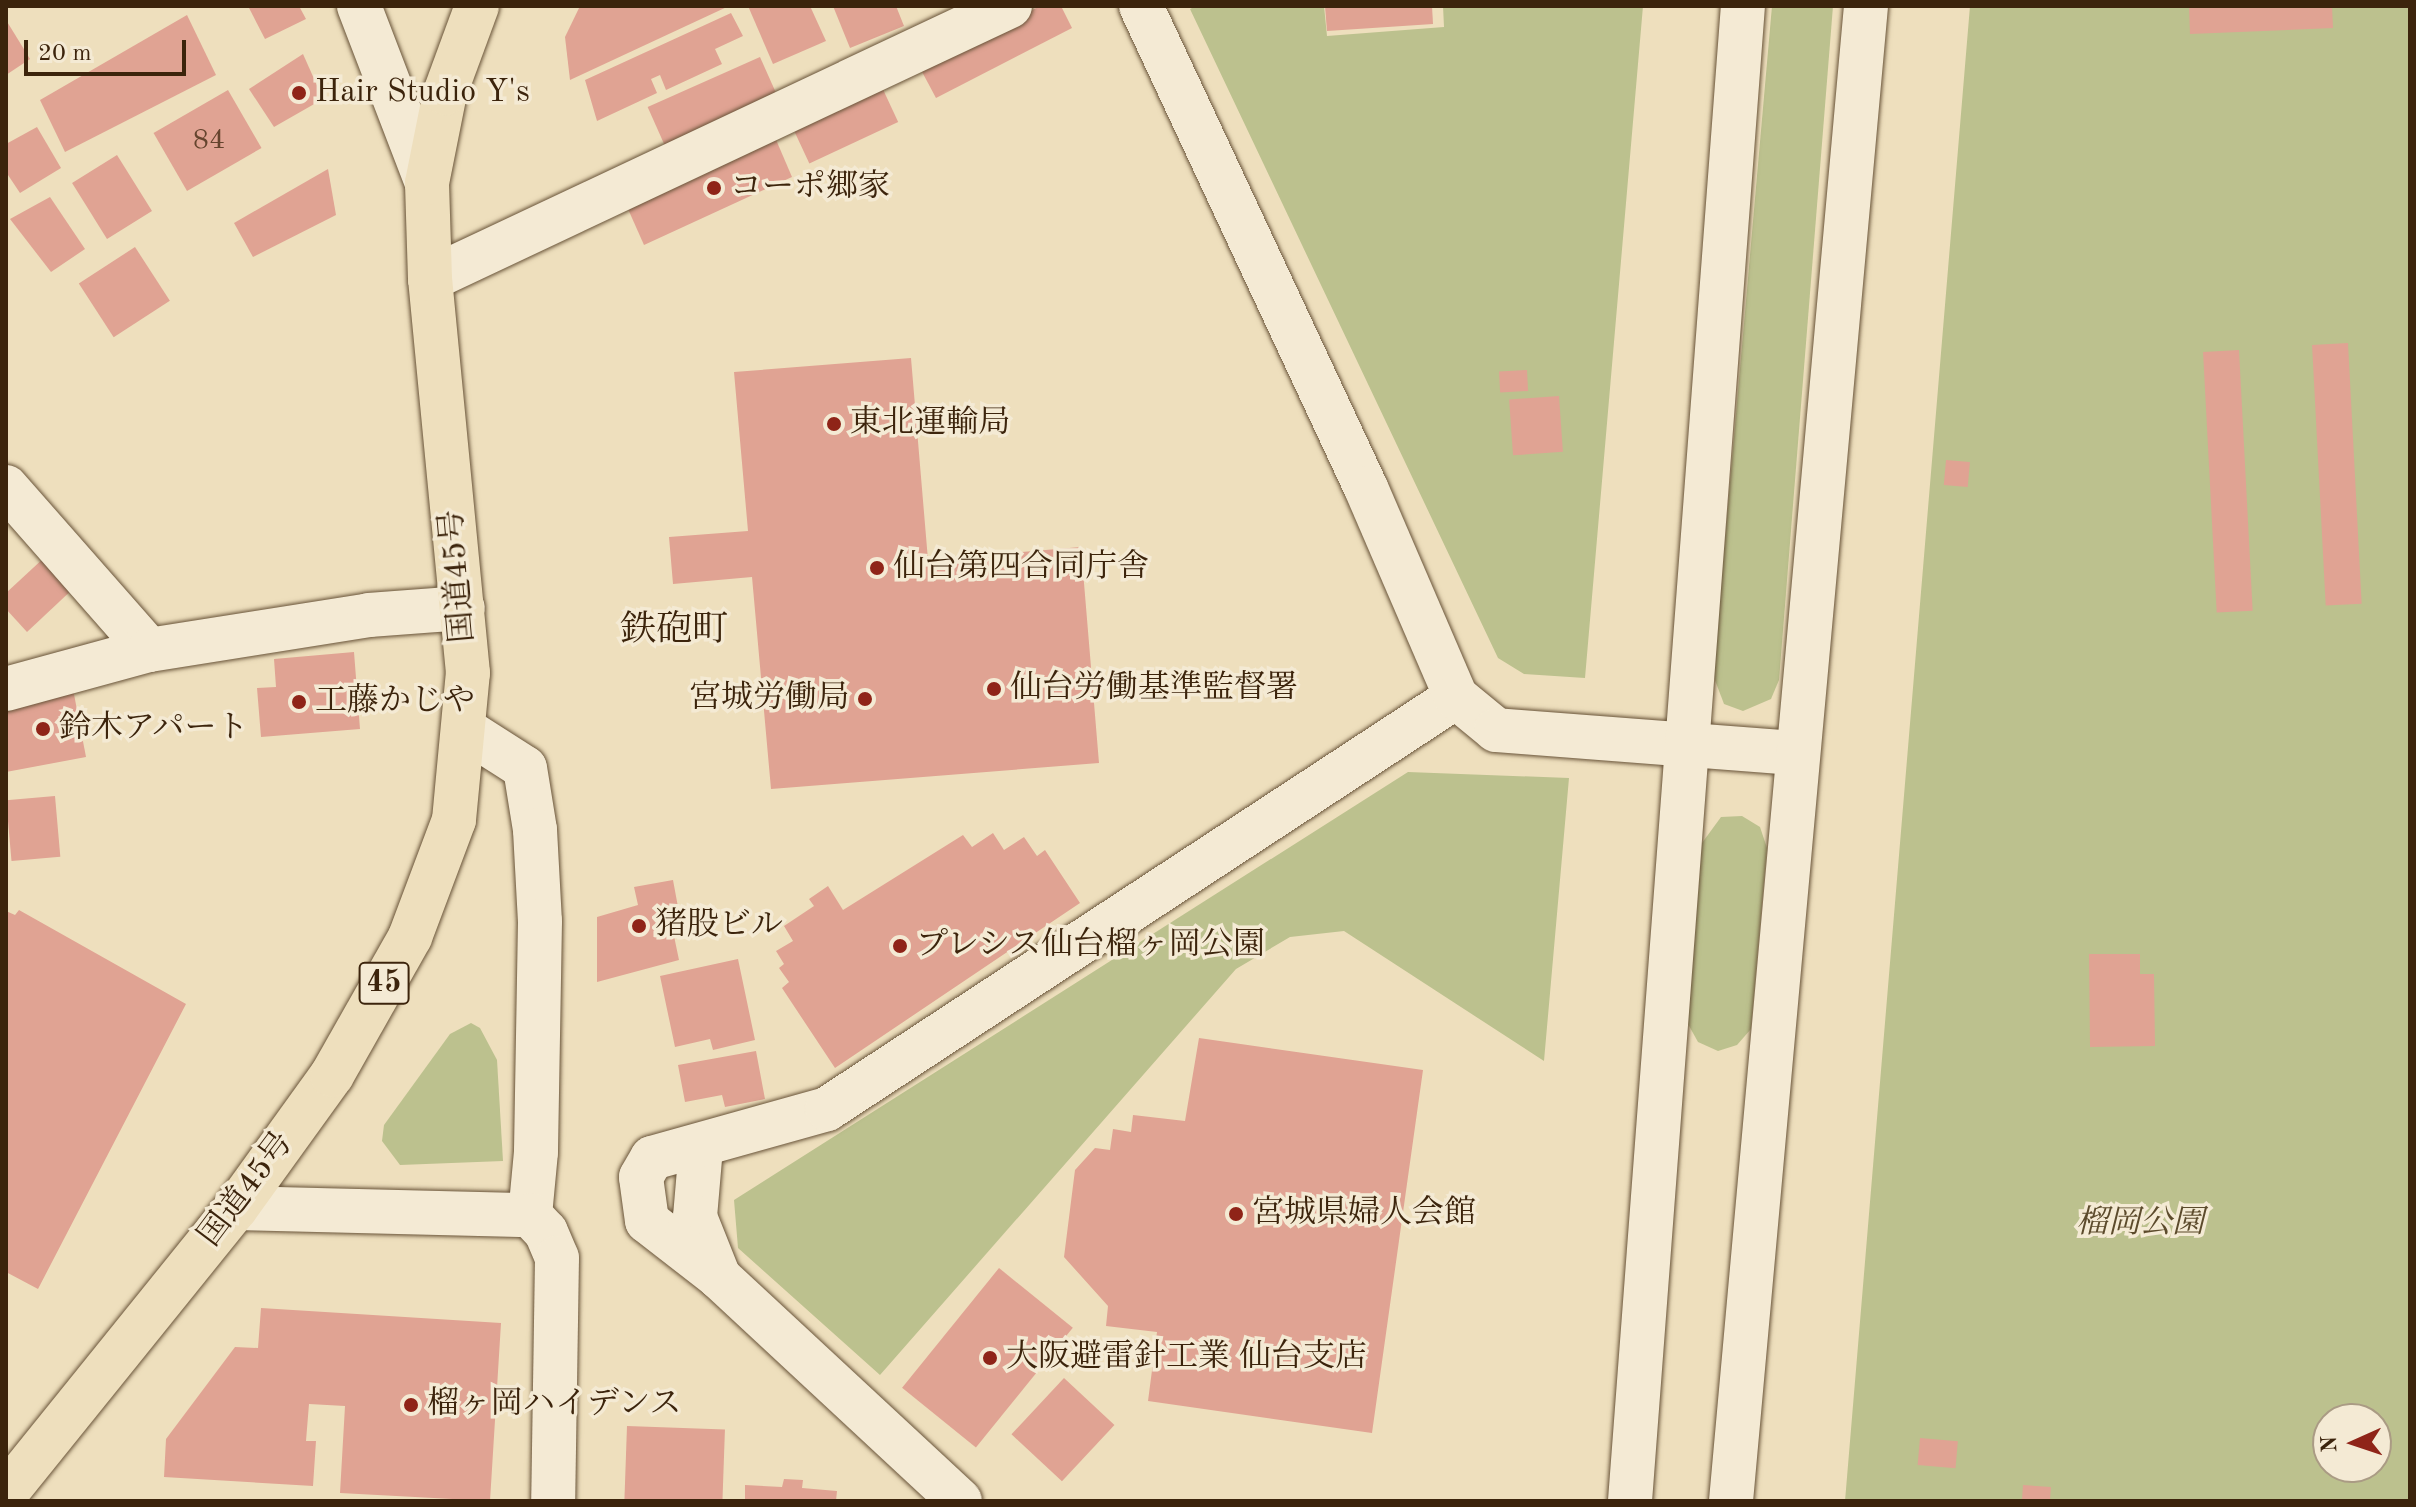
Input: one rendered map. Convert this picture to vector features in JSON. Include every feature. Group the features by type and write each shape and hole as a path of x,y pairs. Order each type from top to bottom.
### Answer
{"highway":[{"name":"国道45号","path":"6,1493 236,1208 332,1075 410,937 454,820 464,729 463,608 430,279 427,183 445,93 477,6"}],"street":[{"path":"359,6 427,183"},
{"path":"430,279 1010,6"},
{"path":"1141,6 1366,488 1456,697 1496,730 1795,753"},
{"path":"1630,1501 1743,6"},
{"path":"1731,1501 1795,753 1866,6"},
{"path":"6,487 149,650"},
{"path":"6,689 149,650 369,615 463,608"},
{"path":"960,1501 719,1277 647,1221 641,1200 641,1177 652,1158 701,1147 827,1109 1456,697"},
{"path":"464,729 502,748 525,768 535,830 540,921 536,1152 530,1215"},
{"path":"701,1147 695,1217 719,1277"},
{"path":"236,1208 530,1215 546,1232 557,1258 553,1501"}],"green space":[{"path":"1196,6 1324,6 1327,36 1444,27 1443,6 1643,6 1585,678 1524,674 1498,658 1190,9"},
{"path":"1772,6 1833,6 1779,680 1771,699 1743,711 1724,704 1713,675"},
{"name":"榴岡公園","path":"1970,6 2410,6 2410,1501 1845,1501"},
{"path":"1408,772 1569,778 1544,1061 1344,931 1290,937 1236,969 880,1375 738,1248 734,1200"},
{"path":"1742,816 1760,827 1767,848 1751,1029 1737,1045 1718,1051 1698,1042 1688,1024 1702,843 1721,817"},
{"path":"471,1023 480,1028 497,1060 503,1161 400,1165 382,1141 384,1125 450,1034"}],"building":[{"path":"248,6 299,6 306,19 265,39"},
{"path":"580,6 729,6 570,80 565,37"},
{"path":"748,6 810,6 826,41 773,64"},
{"path":"833,6 896,6 904,26 850,48"},
{"path":"1040,6 1061,6 1072,28 936,98 920,68"},
{"path":"1325,6 1432,6 1433,24 1327,31"},
{"path":"2189,6 2332,6 2333,28 2190,34"},
{"path":"731,13 743,36 715,49 722,64 666,90 660,75 651,79 657,93 597,121 585,80"},
{"path":"187,15 216,75 65,152 40,100"},
{"path":"6,20 30,59 6,75"},
{"path":"303,54 323,99 274,127 249,89"},
{"path":"760,57 777,96 665,146 648,107"},
{"path":"880,83 898,122 809,163 791,124"},
{"path":"228,90 262,148 187,191 154,133"},
{"path":"37,127 61,168 20,193 6,172 6,144"},
{"name":"コーポ郷家","path":"774,135 792,177 644,245 628,209"},
{"path":"117,155 152,211 107,239 72,183"},
{"path":"328,169 336,215 253,257 234,223"},
{"path":"50,197 85,249 51,272 10,219"},
{"path":"135,247 170,301 114,337 79,283"},
{"path":"2348,343 2362,604 2326,606 2312,345"},
{"path":"2239,350 2253,611 2217,613 2203,352"},
{"name":"仙台第四合同庁舎","path":"911,358 928,560 1081,547 1099,763 771,789 752,577 673,584 669,537 748,531 734,372"},
{"path":"1527,370 1528,391 1500,392 1499,371"},
{"path":"1559,396 1563,452 1513,455 1509,399"},
{"path":"1946,460 1970,462 1968,487 1944,485"},
{"path":"46,556 75,587 27,632 6,609 6,593"},
{"path":"354,652 360,729 261,737 257,688 276,687 274,659"},
{"name":"鈴木アパート","path":"73,689 86,757 6,772 6,702"},
{"path":"55,796 60,857 12,861 6,800"},
{"name":"プレシス仙台榴ヶ岡公園","path":"993,833 1004,850 1024,837 1037,856 1045,850 1080,903 835,1068 782,988 789,982 779,968 784,964 776,951 793,941 784,926 814,906 809,899 828,886 843,910 963,835 972,847"},
{"name":"猪股ビル","path":"673,880 683,934 674,936 679,960 597,982 597,917 638,905 634,887"},
{"path":"19,910 186,1004 38,1289 6,1272 6,911 15,915"},
{"path":"2089,954 2140,954 2140,974 2154,974 2155,1046 2090,1047"},
{"path":"738,959 755,1040 713,1050 710,1039 675,1047 660,976"},
{"name":"宮城県婦人会館","path":"1199,1038 1423,1070 1372,1433 1148,1401 1157,1332 1106,1326 1108,1306 1064,1257 1075,1170 1095,1148 1110,1150 1113,1129 1131,1132 1133,1115 1185,1121"},
{"path":"756,1051 765,1099 725,1107 722,1095 685,1102 678,1065"},
{"path":"999,1268 1073,1328 976,1447 902,1388"},
{"name":"榴ヶ岡ハイデンス","path":"261,1308 501,1323 490,1501 340,1493 345,1406 309,1404 306,1441 316,1441 313,1486 164,1477 166,1439 235,1347 258,1348"},
{"path":"1064,1378 1114,1425 1062,1481 1011,1434"},
{"path":"627,1426 725,1429 722,1501 624,1501"},
{"path":"1920,1438 1958,1441 1956,1468 1918,1465"},
{"path":"784,1479 803,1480 802,1488 837,1491 836,1501 745,1501 745,1485 782,1487"},
{"path":"2023,1485 2051,1487 2050,1501 2022,1501"}],"place":[{"name":"Hair Studio Y's","path":"299,93"},
{"name":"コーポ郷家","path":"714,188"},
{"name":"東北運輸局","path":"834,424"},
{"name":"仙台第四合同庁舎","path":"877,568"},
{"name":"仙台労働基準監督署","path":"994,689"},
{"name":"宮城労働局","path":"865,699"},
{"name":"工藤かじや","path":"299,702"},
{"name":"鈴木アパート","path":"43,729"},
{"name":"猪股ビル","path":"639,926"},
{"name":"プレシス仙台榴ヶ岡公園","path":"900,946"},
{"name":"宮城県婦人会館","path":"1236,1214"},
{"name":"大阪避雷針工業 仙台支店","path":"990,1358"},
{"name":"榴ヶ岡ハイデンス","path":"411,1405"}],"district":[{"name":"鉄砲町","path":"674,632"}]}
